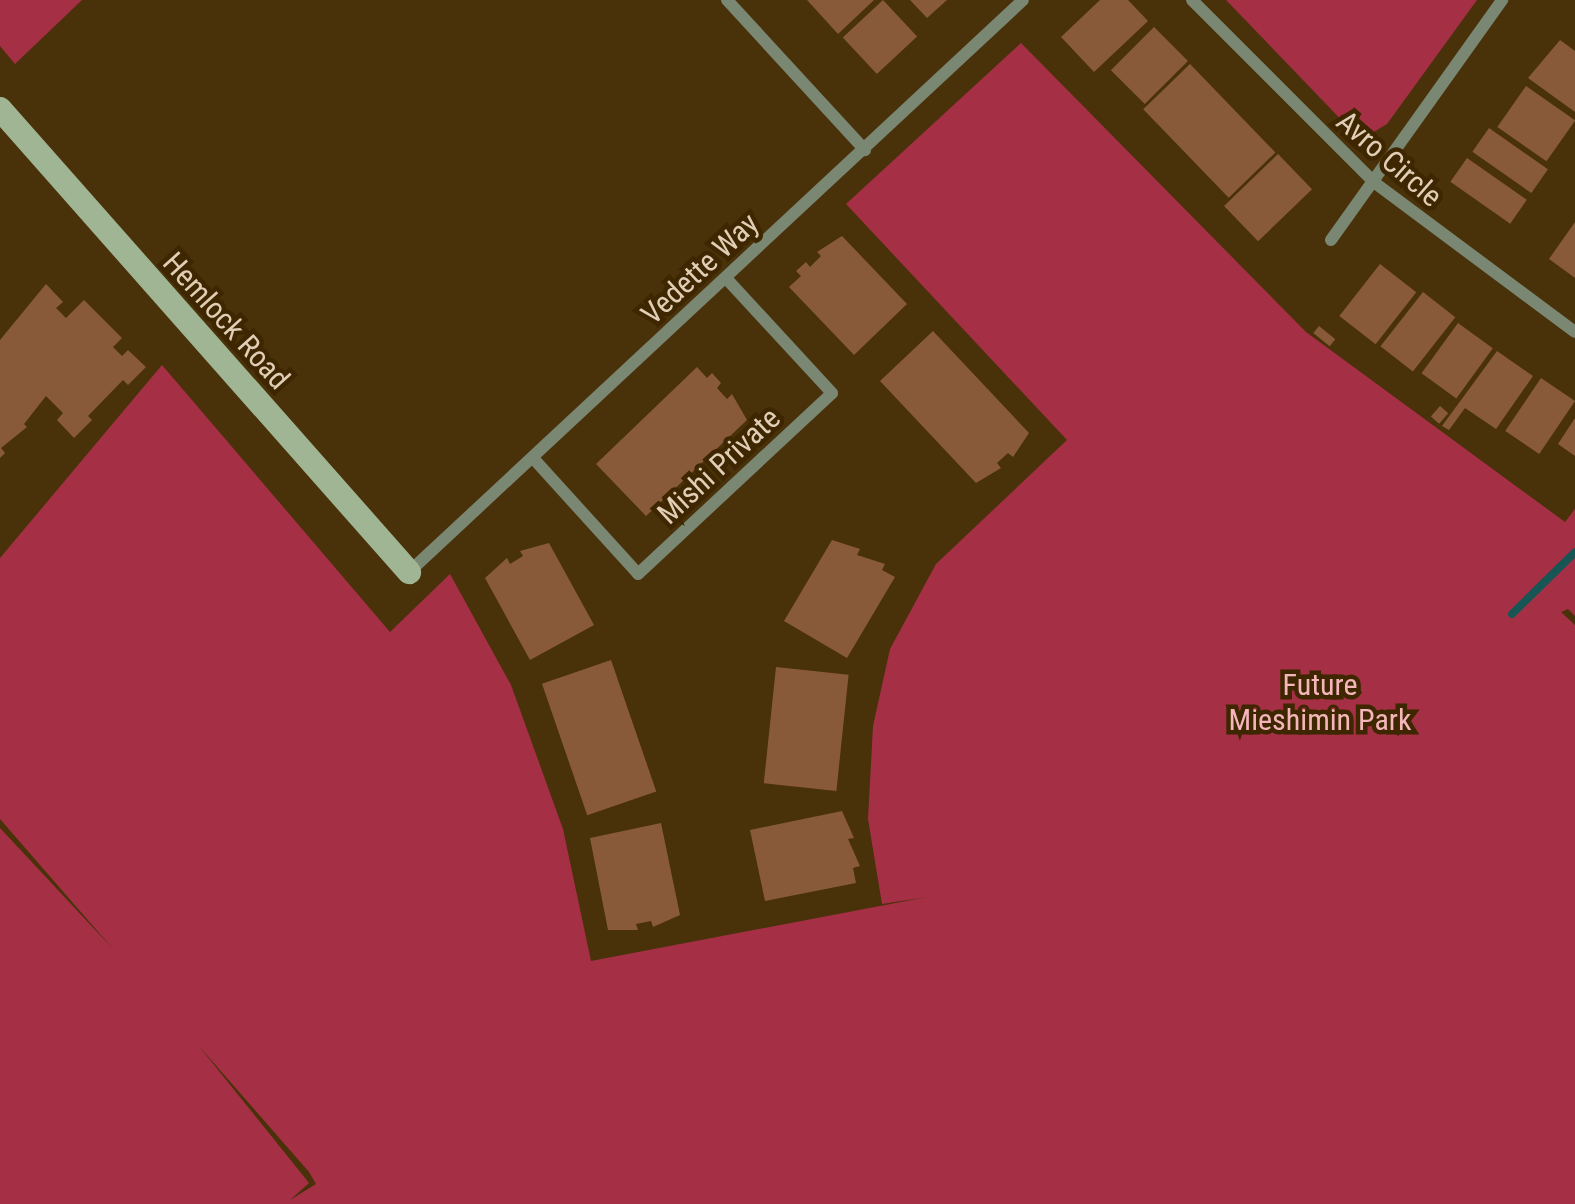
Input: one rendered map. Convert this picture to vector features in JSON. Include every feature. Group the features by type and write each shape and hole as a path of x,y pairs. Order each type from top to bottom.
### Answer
{"street":[{"path":"727,0 865,150"},
{"name":"Vedette Way","path":"409,572 1023,0"},
{"name":"Avro Circle","path":"1192,0 1375,183 1575,332"},
{"path":"1331,240 1502,0"},
{"name":"Hemlock Road","path":"0,110 409,572"},
{"name":"Mishi Private","path":"533,458 638,574 832,393 726,278"}],"green space":[{"path":"0,0 82,0 15,64 0,46"},
{"path":"1226,0 1477,0 1387,124 1367,136 1351,130"},
{"name":"Future Mieshimin Park","path":"1021,43 1306,332 1565,522 1575,509 1575,616 1568,609 1561,612 1575,625 1575,1204 0,1204 0,828 113,949 0,819 0,558 162,365 390,632 450,574 511,685 563,829 591,961 927,897 882,904 868,819 873,726 890,649 936,564 1067,440 846,204","holes":["198,1045 316,1184 290,1200 309,1183"]}],"building":[{"path":"807,0 874,0 838,34"},
{"path":"883,0 917,37 877,74 843,38"},
{"path":"910,0 947,0 927,18"},
{"path":"1100,0 1128,0 1148,21 1094,72 1061,37"},
{"path":"1154,27 1188,61 1145,104 1111,70"},
{"path":"1560,40 1575,51 1575,112 1528,78"},
{"path":"1190,64 1275,152 1229,198 1143,109"},
{"path":"1526,86 1575,120 1546,161 1497,127"},
{"path":"1489,128 1548,169 1531,193 1472,152"},
{"path":"1278,154 1312,189 1258,241 1224,206"},
{"path":"1467,158 1527,200 1510,224 1450,182"},
{"path":"1575,222 1575,278 1549,259"},
{"path":"842,236 907,304 854,355 789,287 801,276 796,271 806,262 810,267 821,256 817,252"},
{"path":"1380,264 1416,292 1376,344 1339,316"},
{"path":"46,284 63,302 56,308 66,318 84,300 122,338 113,347 122,356 128,350 146,367 128,385 123,380 74,438 57,420 63,413 46,396 24,424 27,427 1,448 5,453 0,458 0,340"},
{"path":"1423,292 1455,317 1413,372 1381,346"},
{"path":"1458,323 1493,348 1456,398 1422,373"},
{"path":"1319,326 1335,339 1330,346 1313,333"},
{"path":"933,331 1029,433 1013,457 1008,453 997,463 1001,468 976,483 880,381"},
{"path":"1497,351 1533,376 1496,429 1465,408 1449,430 1442,426"},
{"path":"697,367 707,378 712,373 727,399 732,394 747,420 646,516 596,464"},
{"path":"1541,378 1575,401 1539,454 1505,431"},
{"path":"1440,406 1448,413 1439,424 1431,417"},
{"path":"1575,418 1575,456 1558,444"},
{"path":"832,540 860,549 857,555 885,564 882,570 895,577 847,658 784,621"},
{"path":"549,543 594,625 530,660 485,578 507,558 510,564 523,556 520,551"},
{"path":"611,660 656,791 587,815 542,684"},
{"path":"776,667 849,675 836,791 764,783"},
{"path":"842,811 860,866 853,868 856,883 765,901 750,830"},
{"path":"661,823 680,915 653,927 651,921 636,924 638,930 608,930 590,838"}],"waterway":[{"path":"1512,614 1575,552"}]}
